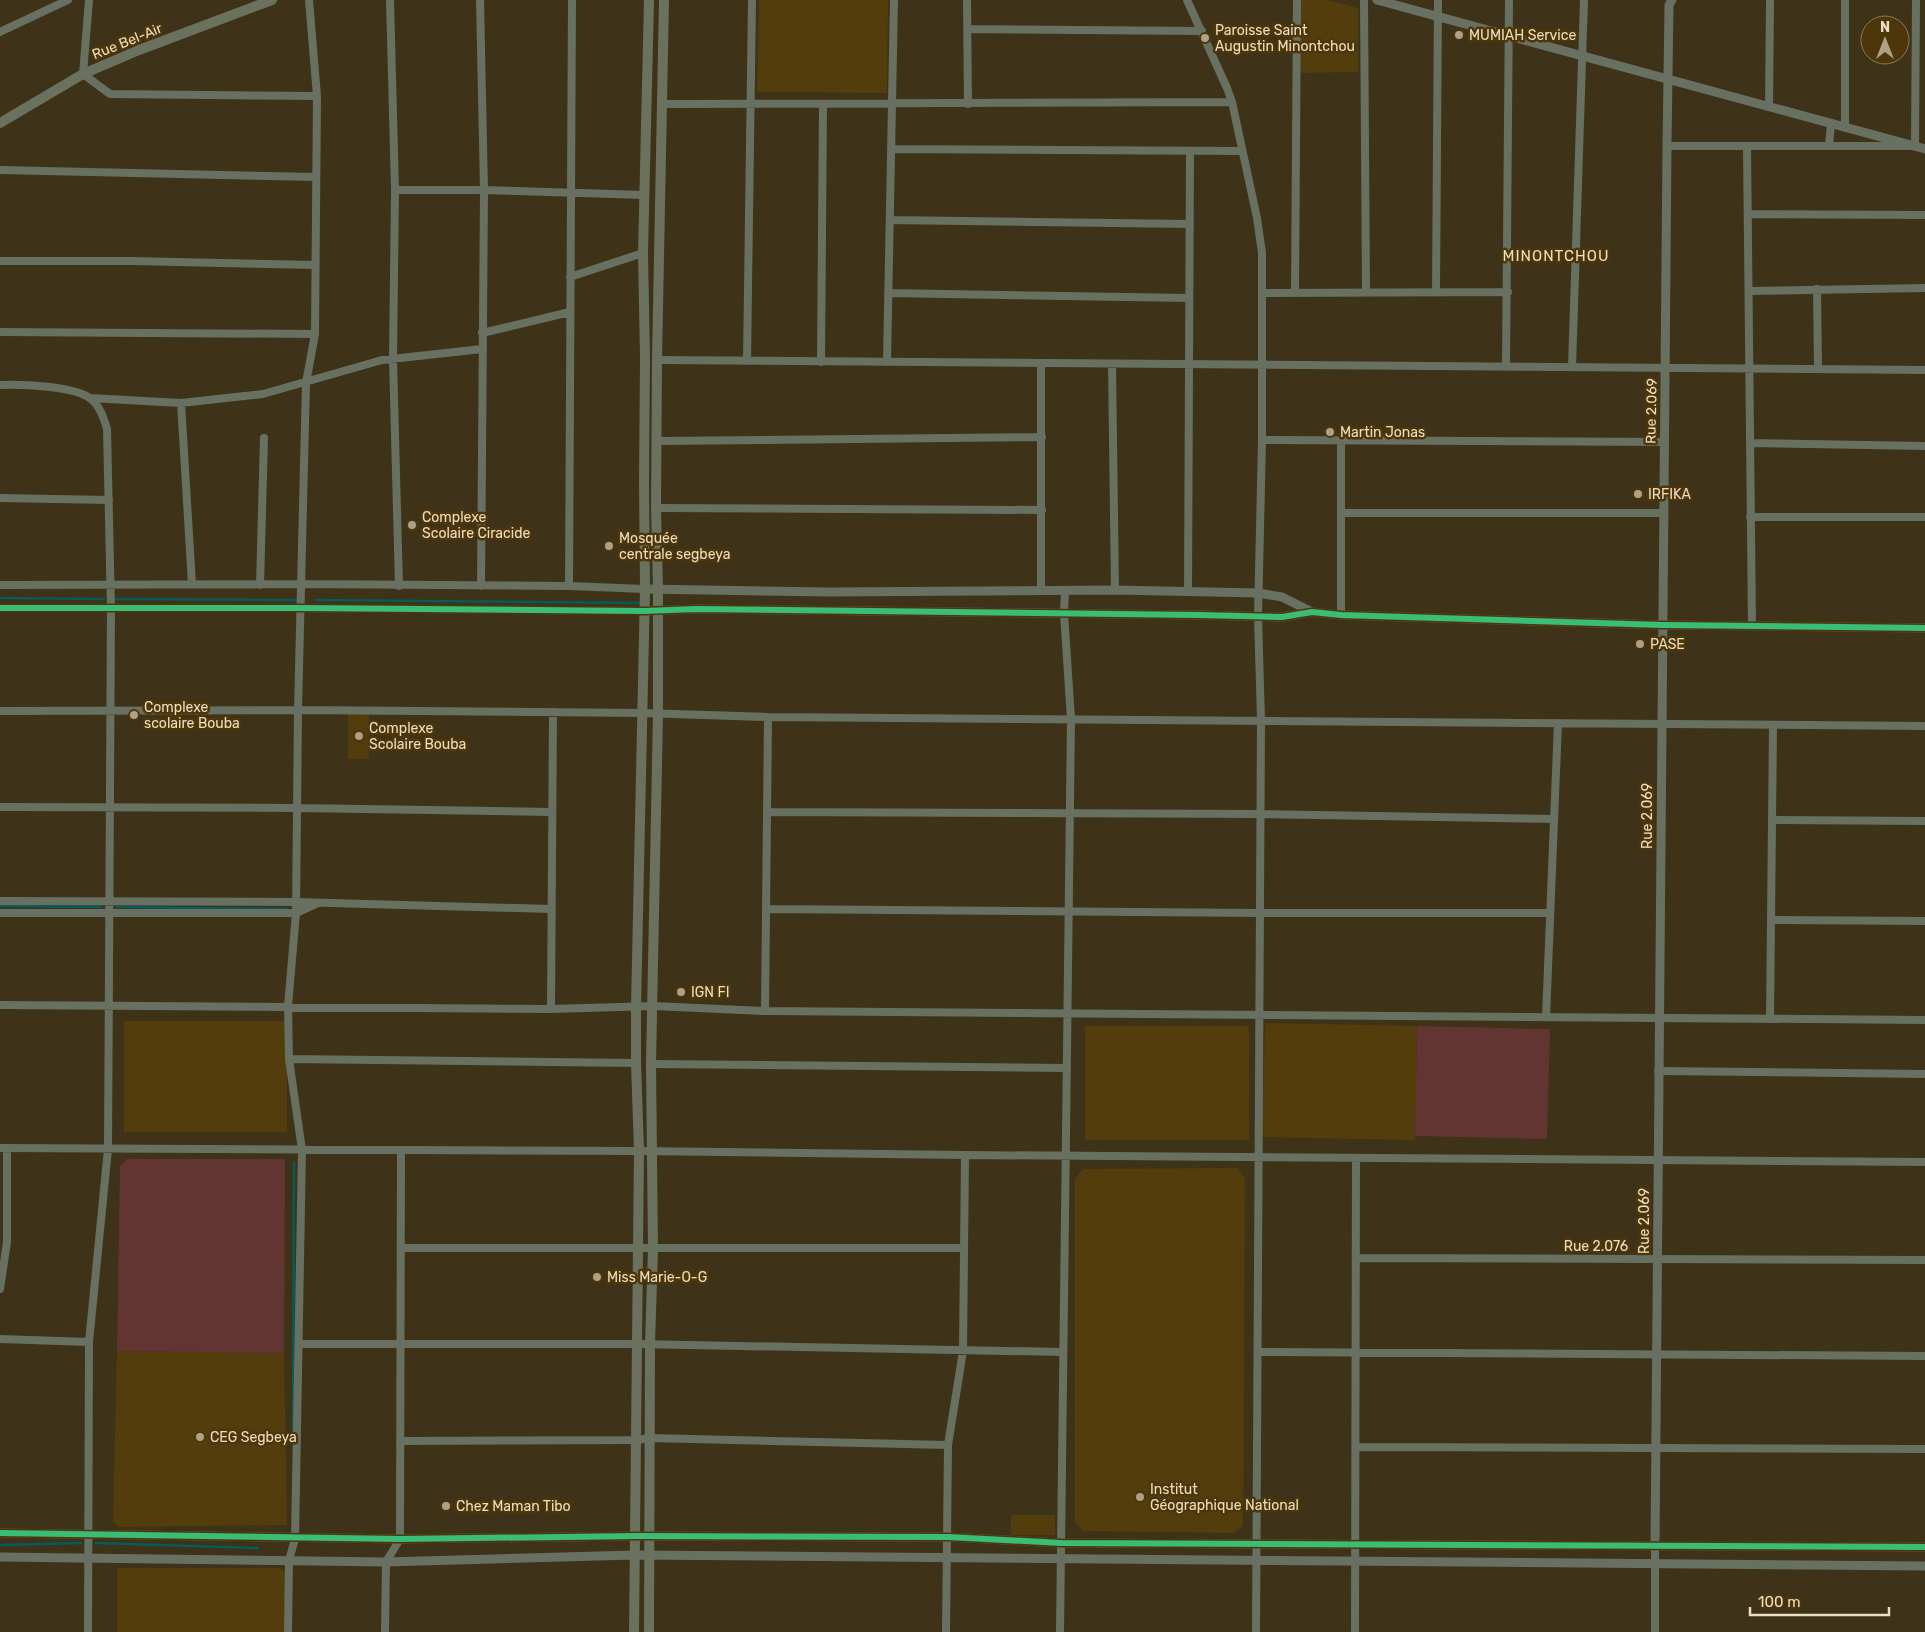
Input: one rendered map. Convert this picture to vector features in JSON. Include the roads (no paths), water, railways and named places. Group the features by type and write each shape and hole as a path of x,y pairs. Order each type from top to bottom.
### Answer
{"main road":[{"name":"Rue Bel-Air","path":"0,123 83,74 139,50 272,0"},
{"path":"634,1632 639,1150 636,1007 645,589 643,253 649,0"},
{"path":"649,1632 650,1344 654,1250 652,1064 658,714 657,360 664,0"}],"street":[{"path":"0,32 68,0"},
{"path":"89,0 83,74 110,94 317,96"},
{"path":"288,1632 290,1560 295,1538 302,1150 289,1059 288,1006 296,914 298,710 306,383 314,334 315,265 317,96 309,0"},
{"path":"390,0 395,190 393,359 399,586"},
{"path":"480,0 484,190 481,586"},
{"path":"569,586 572,0"},
{"path":"747,361 752,0"},
{"path":"887,362 894,0"},
{"path":"967,0 968,104"},
{"path":"1187,0 1232,102 1261,236 1263,293 1258,593 1261,720 1256,1632"},
{"path":"1295,293 1297,0"},
{"path":"1364,0 1366,292"},
{"path":"1378,0 1925,149"},
{"path":"1436,293 1438,0"},
{"path":"1506,366 1509,0"},
{"path":"1572,367 1584,0"},
{"name":"Rue 2.069","path":"1655,1632 1654,1563 1667,146 1669,5 1672,0"},
{"path":"1770,0 1770,106"},
{"path":"1845,0 1845,127"},
{"path":"1915,146 1916,0"},
{"path":"968,29 1202,31"},
{"path":"662,104 1232,102"},
{"path":"821,362 823,104"},
{"path":"1829,146 1831,124"},
{"path":"1667,146 1915,146"},
{"path":"1747,146 1752,626"},
{"path":"891,149 1242,151"},
{"path":"1188,591 1190,151"},
{"path":"0,170 316,177"},
{"path":"395,190 570,192 644,196"},
{"path":"1748,214 1925,215"},
{"path":"890,220 1190,224"},
{"path":"570,277 643,253"},
{"path":"0,261 132,261 315,265"},
{"path":"1749,291 1925,288"},
{"path":"1817,289 1818,369"},
{"path":"1263,293 1508,292"},
{"path":"888,293 1189,298"},
{"path":"482,332 570,312"},
{"path":"0,332 314,334"},
{"path":"0,385 72,390 90,398 181,403 263,394 382,360 482,348"},
{"path":"657,360 1925,370"},
{"path":"1042,363 1042,590"},
{"path":"1112,364 1115,590"},
{"path":"88,1632 89,1342 108,1149 111,609 107,429 96,404 90,398"},
{"path":"181,403 192,584"},
{"path":"658,441 1042,437"},
{"path":"260,585 264,438"},
{"path":"1262,440 1664,442"},
{"path":"1340,615 1341,440"},
{"path":"1750,443 1925,446"},
{"path":"0,498 109,500"},
{"path":"656,508 1042,510"},
{"path":"1340,513 1664,513"},
{"path":"1750,517 1925,517"},
{"path":"0,585 301,584 569,586 830,592 1188,591 1258,593 1282,597 1312,612"},
{"path":"1060,1632 1071,719 1064,613 1065,591"},
{"path":"0,608 644,611 696,609 1258,617 1282,617 1312,612 1340,615 1663,626 1925,628"},
{"path":"0,711 298,710 641,713 768,717 1925,726"},
{"path":"551,1009 553,712"},
{"path":"765,1011 768,717"},
{"path":"1546,1017 1558,723"},
{"path":"1770,1019 1772,725"},
{"path":"0,807 297,808 551,812"},
{"path":"767,812 1260,814 1554,819"},
{"path":"1772,820 1925,821"},
{"path":"0,901 295,902 551,909"},
{"path":"0,913 296,914 320,903"},
{"path":"766,909 1069,910 1260,914 1550,914"},
{"path":"1771,920 1925,921"},
{"path":"0,1005 551,1009 653,1006 765,1011 1925,1020"},
{"path":"289,1059 636,1064"},
{"path":"652,1064 1067,1068"},
{"path":"1658,1071 1925,1074"},
{"path":"0,1289 3,1242 4,1148 400,1151 639,1150 653,1152 1066,1156 1925,1162"},
{"path":"384,1632 386,1562 400,1539 400,1151"},
{"path":"946,1632 948,1445 964,1351 965,1155"},
{"path":"1355,1632 1356,1158"},
{"path":"400,1248 638,1248 654,1250 964,1248"},
{"name":"Rue 2.076","path":"1356,1258 1925,1260"},
{"path":"0,1339 89,1342"},
{"path":"300,1344 650,1344 1063,1352"},
{"path":"1258,1352 1925,1356"},
{"path":"400,1441 637,1440 650,1438 948,1445"},
{"path":"1356,1447 1656,1450 1925,1449"},
{"path":"0,1533 400,1539 636,1536 948,1537 1061,1543 1925,1548"},
{"path":"0,1556 386,1562 634,1555 946,1558 1060,1557 1925,1566"}],"waterway":[{"path":"0,598 104,599"},
{"path":"116,599 296,600"},
{"path":"316,600 641,603"},
{"path":"0,906 101,907"},
{"path":"116,907 286,909"},
{"path":"293,1443 294,1163"},
{"path":"1,1545 81,1543"},
{"path":"96,1543 258,1548"}],"place":[{"name":"MUMIAH Service","path":"1459,35"},
{"name":"Paroisse Saint Augustin Minontchou","path":"1205,38"},
{"name":"Martin Jonas","path":"1330,432"},
{"name":"IRFIKA","path":"1638,494"},
{"name":"Complexe Scolaire Ciracide","path":"412,525"},
{"name":"Mosquée centrale segbeya","path":"609,546"},
{"name":"PASE","path":"1640,644"},
{"name":"Complexe scolaire Bouba","path":"134,715"},
{"name":"Complexe Scolaire Bouba","path":"359,736"},
{"name":"IGN FI","path":"681,992"},
{"name":"Miss Marie-O-G","path":"597,1277"},
{"name":"CEG Segbeya","path":"200,1437"},
{"name":"Institut Géographique National","path":"1140,1497"},
{"name":"Chez Maman Tibo","path":"446,1506"}],"district":[{"name":"MINONTCHOU","path":"1556,256"}]}
